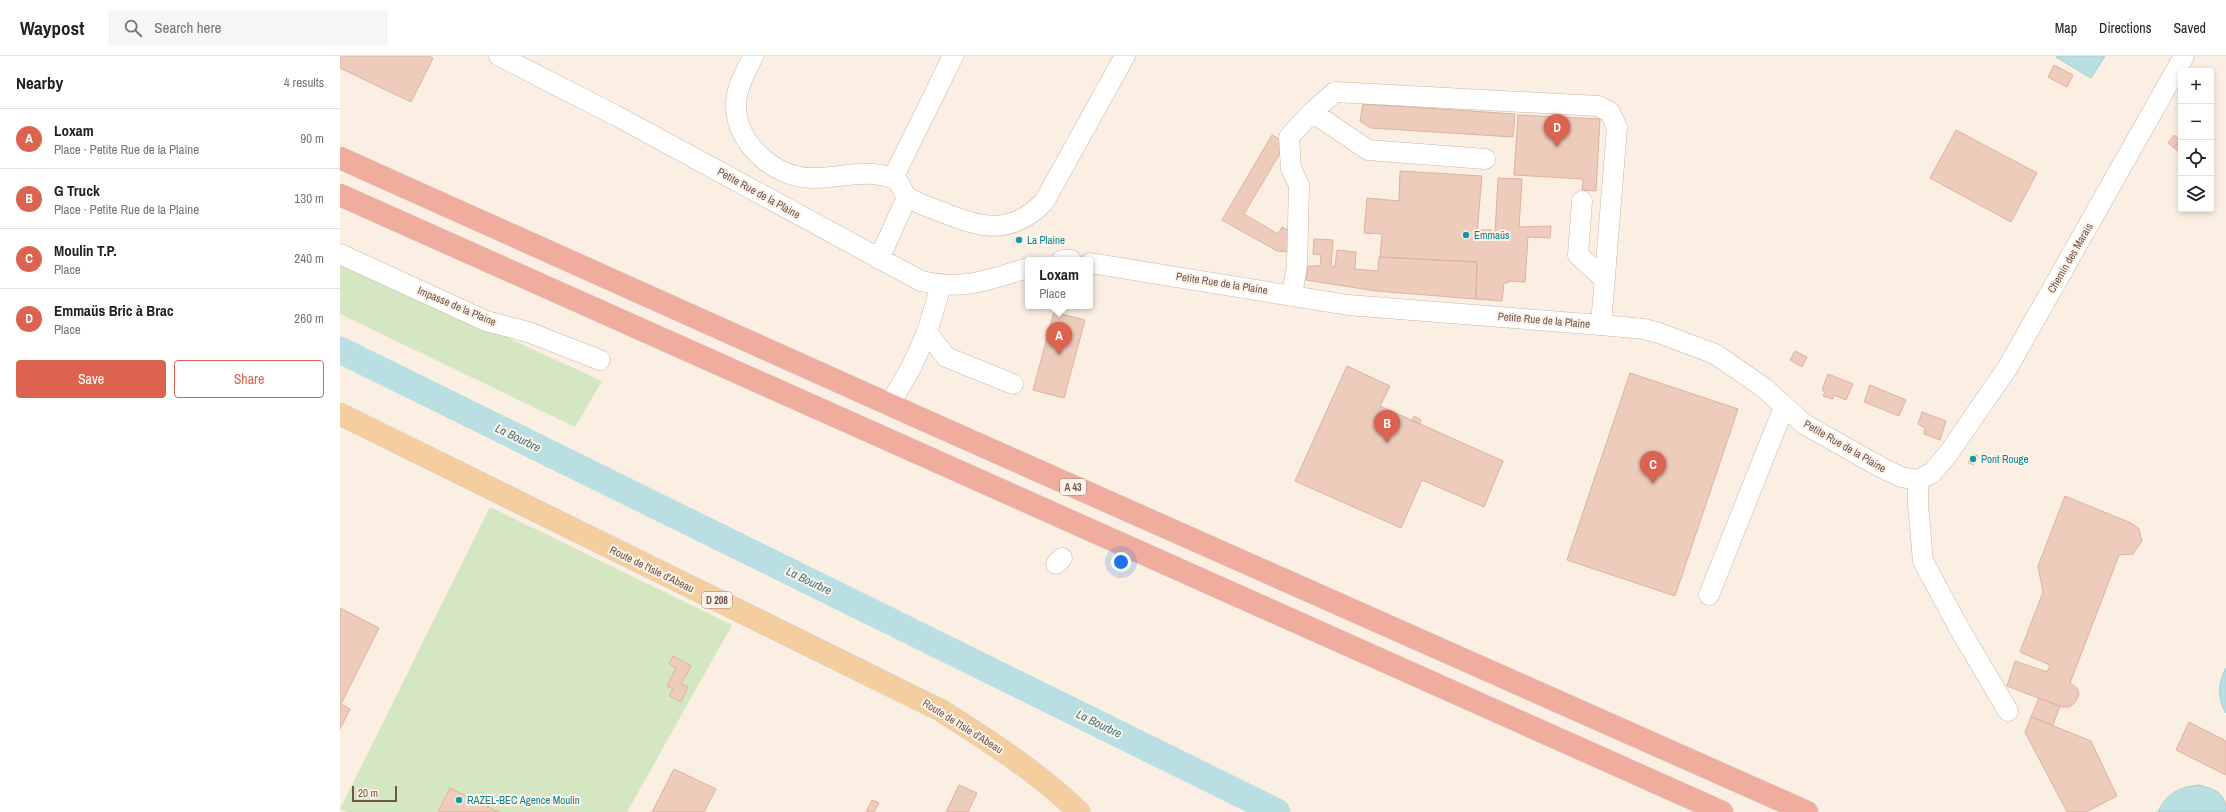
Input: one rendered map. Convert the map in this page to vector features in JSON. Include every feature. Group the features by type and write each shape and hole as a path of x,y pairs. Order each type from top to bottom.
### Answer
{"highway":[{"name":"A 43","path":"340,158 889,405 1807,812"},
{"path":"340,195 1722,812"}],"main road":[{"name":"Route de l'Isle d'Abeau","path":"340,414 942,711 1000,748 1058,791 1079,812"}],"street":[{"name":"Petite Rue de la Plaine","path":"499,56 615,114 879,259 921,280 941,286 972,284 1025,269"},
{"path":"753,56 741,80 736,106 738,121 743,134 749,145 762,157 776,167 810,178 857,174 893,178 901,184 907,197 966,223 988,227 1006,224 1034,212 1044,202 1126,56"},
{"path":"893,178 953,56"},
{"name":"Chemin des Marais","path":"1918,480 1932,473 1948,454 2008,367 2184,56"},
{"path":"1292,295 1297,266 1299,185 1291,168 1289,137 1312,112 1335,92 1598,106 1610,112 1617,128 1601,325"},
{"path":"1312,112 1368,150 1485,159"},
{"path":"879,259 907,197"},
{"path":"1582,201 1578,255 1604,280"},
{"name":"Impasse de la Plaine","path":"340,254 486,321 528,332 600,360"},
{"name":"Petite Rue de la Plaine","path":"1093,263 1348,305 1649,330 1715,354 1763,387 1804,424 1882,468 1901,477 1918,480"},
{"path":"889,405 912,366 927,332 941,286"},
{"path":"927,332 946,357 1013,384"},
{"path":"1709,595 1784,407"},
{"path":"1918,480 1918,504 1923,561 1959,628 2008,711"}],"green space":[{"path":"340,261 602,381 575,427 340,314"},
{"path":"490,507 732,625 627,812 347,812 340,809"}],"water":[{"path":"2057,56 2105,56 2091,78 2056,57"},
{"path":"2226,668 2226,713 2221,702 2220,685"},
{"path":"2199,785 2215,791 2222,796 2226,806 2226,812 2158,812 2165,800 2174,792"}],"building":[{"path":"340,56 429,56 433,58 411,102 340,68"},
{"path":"2054,65 2073,75 2067,87 2048,77"},
{"path":"1363,104 1515,114 1513,137 1371,128 1360,121"},
{"path":"1518,115 1600,119 1596,191 1582,190 1583,179 1514,175"},
{"path":"1956,130 2037,173 2011,222 1930,178"},
{"path":"1272,135 1286,143 1244,214 1278,234 1282,227 1291,232 1291,252 1277,251 1222,220"},
{"path":"2174,135 2178,138 2178,143 2174,148 2168,143"},
{"path":"2178,143 2178,151 2174,148"},
{"name":"Emmaüs","path":"1400,171 1482,176 1477,233 1480,233 1481,230 1491,230 1491,234 1495,234 1498,178 1522,179 1519,227 1551,226 1550,238 1528,237 1525,282 1508,281 1508,283 1504,283 1502,301 1476,299 1477,262 1380,257 1382,234 1364,233 1367,198 1399,201"},
{"name":"La Plaine","path":"1022,237 1023,241 1015,243 1014,239"},
{"name":"Emmaüs","path":"1314,239 1333,240 1331,266 1335,267 1337,250 1356,252 1355,269 1378,271 1379,257 1477,262 1476,299 1376,291 1306,280 1308,266 1320,266 1321,255 1313,254"},
{"path":"1054,312 1085,320 1064,398 1033,390"},
{"path":"1795,351 1807,357 1802,367 1790,360"},
{"path":"1347,366 1390,386 1380,406 1503,461 1484,507 1422,480 1401,528 1295,481"},
{"path":"1630,373 1738,409 1675,596 1567,560"},
{"path":"1828,374 1853,384 1846,400 1834,395 1833,399 1823,396 1825,392 1822,390"},
{"path":"1870,385 1906,400 1899,416 1864,402"},
{"path":"1922,412 1946,421 1940,440 1924,434 1925,428 1918,424"},
{"path":"1414,416 1421,420 1420,424 1412,421"},
{"name":"Pont Rouge","path":"1974,454 1978,456 1973,465 1968,462"},
{"path":"2065,496 2131,523 2139,529 2142,541 2133,554 2119,555 2070,683 2077,688 2079,694 2076,701 2070,707 2062,707 2007,686 2015,661 2047,672 2050,665 2020,652 2043,592 2038,566"},
{"path":"340,608 379,628 341,704 350,709 340,729"},
{"path":"673,656 691,666 681,684 688,687 681,702 669,696 673,689 667,686 676,668 669,664"},
{"path":"2039,698 2060,706 2053,725 2031,717"},
{"path":"2031,717 2091,741 2117,796 2086,812 2067,812 2025,732"},
{"path":"2189,722 2226,741 2226,775 2176,750"},
{"path":"674,769 716,789 704,812 652,812"},
{"path":"959,785 977,793 968,812 946,812"},
{"name":"RAZEL-BEC Agence Moulin","path":"450,788 499,812 438,812"},
{"path":"872,800 879,803 874,812 866,812"}],"waterway":[{"name":"La Bourbre","path":"340,350 1277,812"}],"place":[{"name":"Emmaüs Bric à Brac","path":"1557,147"},
{"name":"Emmaüs","path":"1466,235"},
{"name":"La Plaine","path":"1019,240"},
{"name":"Loxam","path":"1059,355"},
{"name":"G Truck","path":"1387,443"},
{"name":"Pont Rouge","path":"1973,459"},
{"name":"Moulin T.P.","path":"1653,484"},
{"name":"RAZEL-BEC Agence Moulin","path":"459,800"}]}
